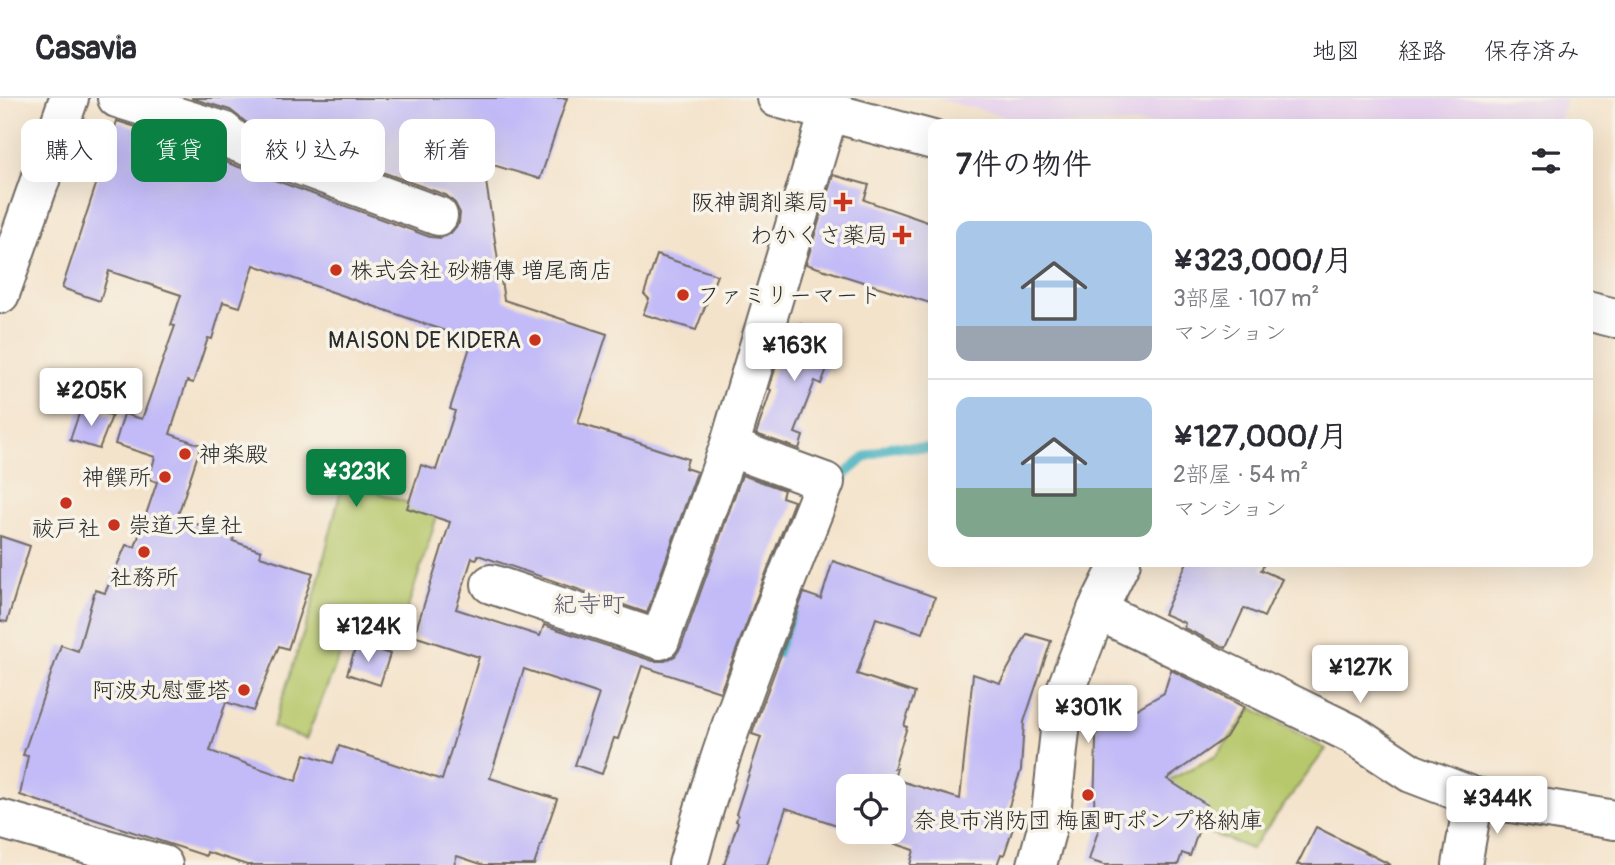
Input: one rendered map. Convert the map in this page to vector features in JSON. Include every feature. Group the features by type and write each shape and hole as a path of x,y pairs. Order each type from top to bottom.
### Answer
{"main road":[{"path":"0,294 69,98"},
{"path":"117,98 223,131 236,142 438,216"},
{"path":"777,98 928,139"},
{"path":"491,584 660,640 729,447 829,112"},
{"path":"1593,312 1615,318"},
{"path":"688,865 698,826 770,620 825,482 729,447"},
{"path":"1037,865 1051,813 1064,695 1097,610 1118,567"},
{"path":"1097,610 1352,734 1411,773 1474,797 1615,820"},
{"path":"1462,865 1474,797"},
{"path":"0,819 163,865"}],"shaded area":[{"path":"935,98 1566,98 1560,119 1013,119"}],"green space":[{"path":"343,481 438,513 404,620 347,637 306,739 273,727 311,610"},
{"path":"1252,708 1326,749 1251,849 1149,809 1165,782 1216,756"}],"building":[{"path":"191,98 567,98 540,179 495,166 495,119 399,119 399,178 385,173 385,119 242,119 230,110"},
{"path":"117,121 131,125 131,182 227,182 227,162 241,168 241,182 280,182 430,237 441,238 451,233 459,223 460,213 455,203 446,195 410,182 486,182 504,300 607,334 578,423 688,459 685,468 697,472 647,613 478,555 477,559 472,558 456,609 540,636 544,625 653,661 665,661 675,656 681,647 742,475 784,490 782,497 794,501 720,692 642,666 618,739 614,738 602,774 575,765 599,694 524,669 490,778 557,799 534,865 484,865 457,856 454,865 247,865 207,852 206,856 20,795 28,756 23,755 61,645 78,651 95,590 105,593 126,545 135,547 157,482 149,479 155,457 115,444 124,414 142,419 175,326 171,325 181,295 109,271 100,301 62,288 97,182 117,182","holes":["254,265 466,338 464,345 470,347 450,409 455,411 436,470 421,465 407,508 450,522 414,636 479,657 442,780 339,746 333,763 305,754 296,781 210,751 226,702 253,711 279,646 288,649 313,573 260,556 261,551 233,541 234,536 177,518 201,445 170,434 187,381 193,383 208,338 212,339 223,302 240,307"]},
{"path":"833,175 869,185 864,200 928,222 928,302 806,264"},
{"path":"657,255 717,275 696,330 643,314 649,299 644,294"},
{"path":"801,324 832,336 825,356 831,358 821,384 815,381 795,433 803,436 799,449 756,434 788,326 799,330"},
{"path":"84,406 112,416 99,449 70,440"},
{"path":"0,536 30,546 7,622 0,621"},
{"path":"833,561 935,597 923,633 876,618 857,674 915,693 904,726 907,727 894,768 897,768 895,774 836,774 836,825 786,808 767,865 724,865 738,822 736,814 761,737 752,734 757,719 804,593 821,599"},
{"path":"1185,567 1262,567 1261,570 1282,579 1264,617 1244,608 1226,648 1184,628 1185,623 1164,614"},
{"path":"1027,634 1051,641 1024,722 1021,770 1003,824 1013,828 1004,855 1001,854 997,865 910,865 914,850 896,844 906,844 906,783 960,799 973,674 1000,683"},
{"path":"357,643 390,654 380,685 347,674"},
{"path":"1171,670 1244,707 1226,737 1167,779 1207,805 1190,856 1182,853 1178,865 1104,865 1089,860 1101,821 1096,819 1099,809 1094,808 1097,707 1136,709 1164,693"},
{"path":"1316,827 1391,865 1297,865"}],"waterway":[{"path":"838,489 845,474 865,457 893,446 928,449"},
{"path":"778,653 794,609"}],"place":[{"name":"阪神調剤薬局","path":"843,202"},
{"name":"わかくさ薬局","path":"902,235"},
{"name":"株式会社 砂糖傳 増尾商店","path":"336,270"},
{"name":"ファミリーマート","path":"683,295"},
{"name":"MAISON DE KIDERA","path":"535,340"},
{"name":"神楽殿","path":"185,454"},
{"name":"神饌所","path":"165,477"},
{"name":"祓戸社","path":"66,503"},
{"name":"崇道天皇社","path":"114,525"},
{"name":"社務所","path":"144,552"},
{"name":"阿波丸慰霊塔","path":"244,690"},
{"name":"奈良市消防団 梅園町ポンプ格納庫","path":"1088,795"}],"district":[{"name":"紀寺町","path":"589,604"}]}
